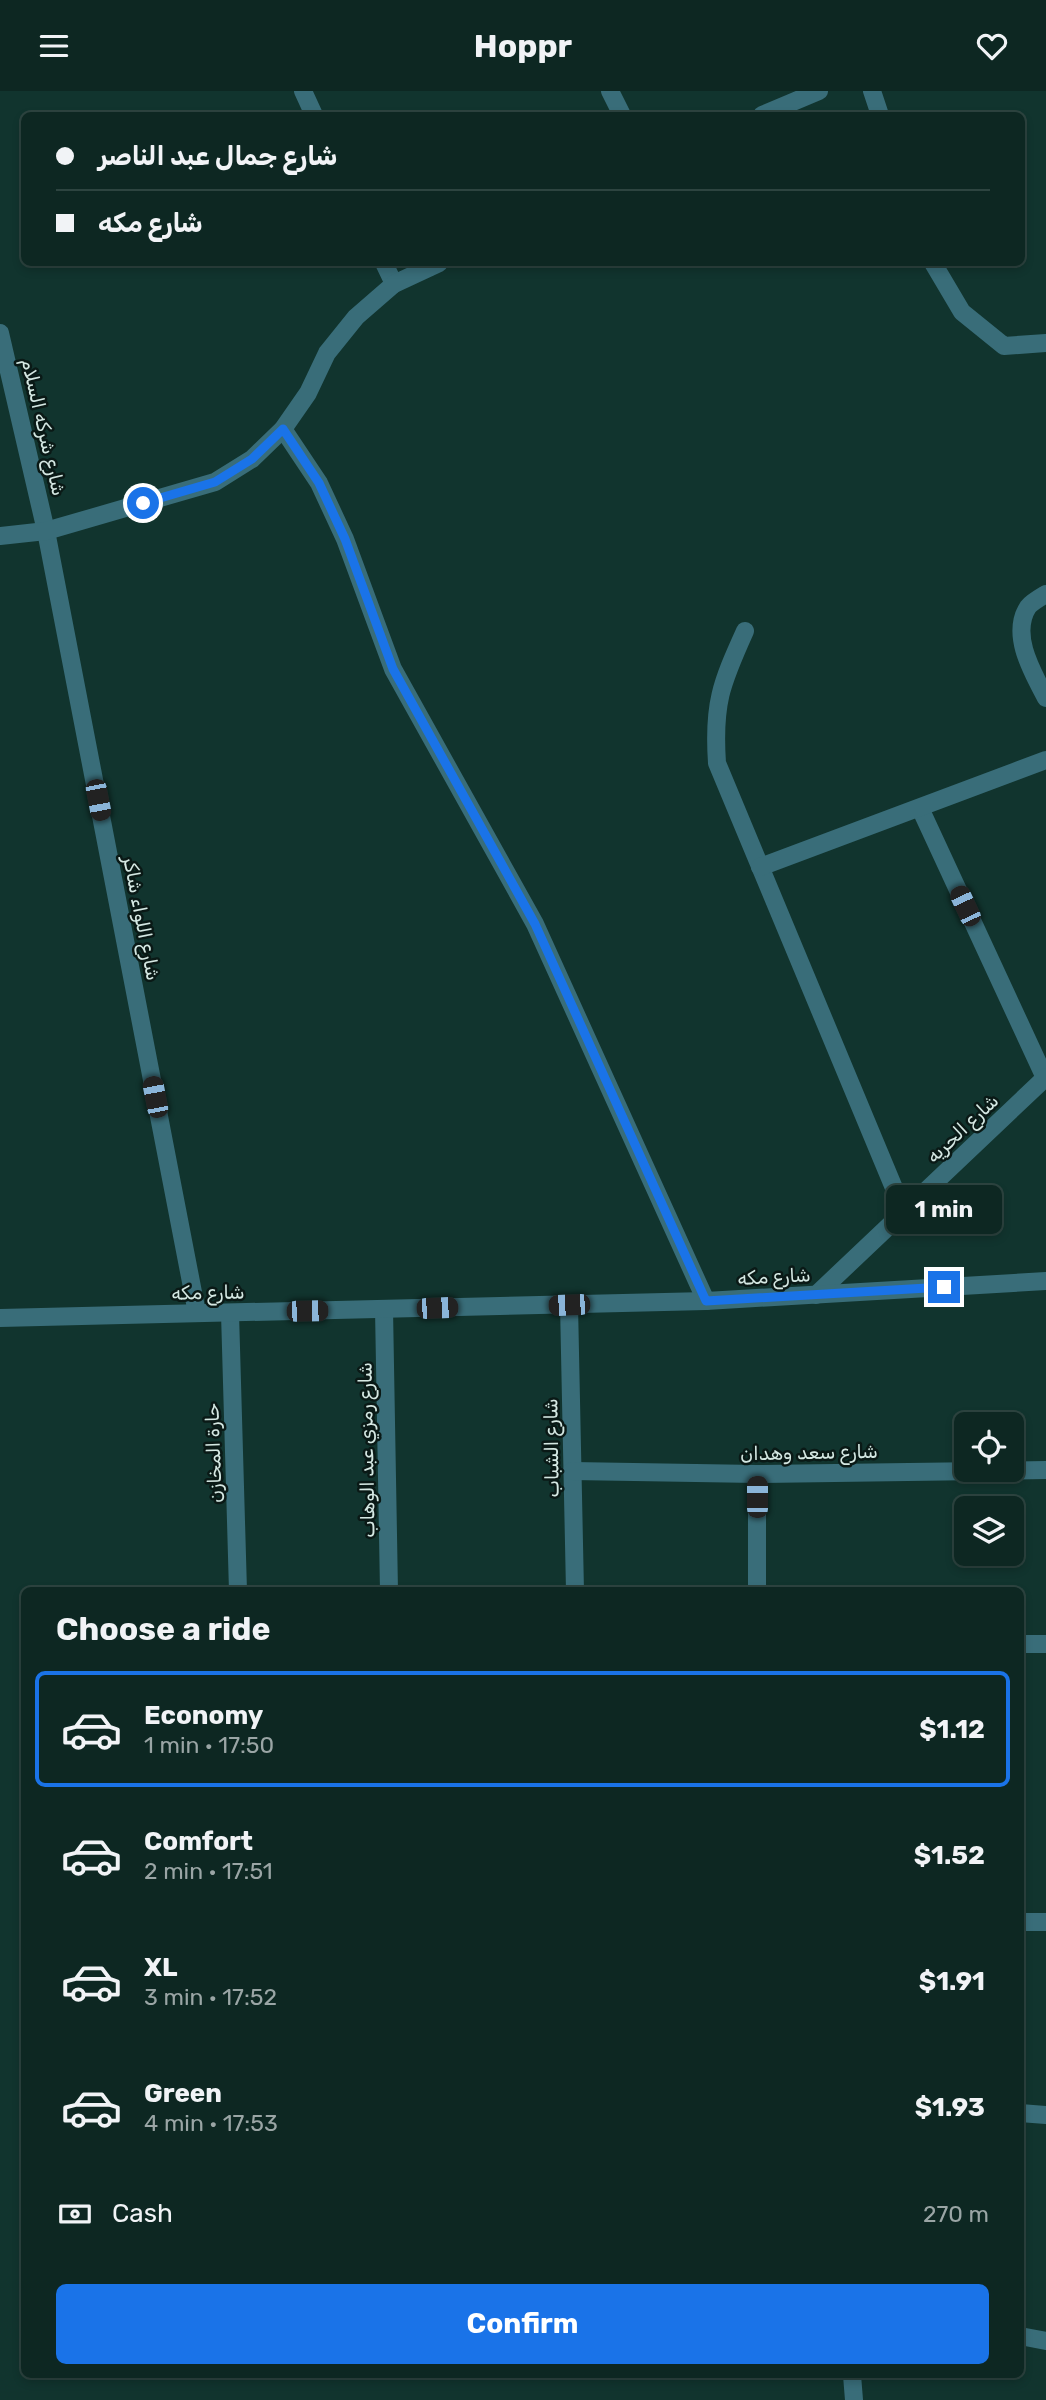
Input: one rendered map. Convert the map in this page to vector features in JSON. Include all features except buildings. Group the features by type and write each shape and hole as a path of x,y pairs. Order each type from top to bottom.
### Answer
{"street":[{"path":"303,91 313,112"},
{"path":"610,91 620,112"},
{"path":"769,112 819,91"},
{"path":"872,91 879,112"},
{"path":"385,266 394,284"},
{"path":"0,536 47,531 215,482 252,459 283,429 309,393 327,353 356,317 394,284 433,266"},
{"path":"935,266 962,311 1004,346 1046,343"},
{"name":"شارع شركه السلام","path":"0,333 47,531"},
{"path":"283,429 319,483 345,539 393,669 535,924 706,1301"},
{"name":"شارع اللواء شاكر","path":"47,531 197,1313"},
{"path":"1046,594 1028,607 1021,626 1022,645 1046,698"},
{"path":"745,631 721,686 715,727 717,763 904,1212"},
{"path":"760,867 1046,760"},
{"path":"920,808 1045,1078"},
{"name":"شارع الحريه","path":"816,1295 1045,1078"},
{"name":"شارع مكه","path":"0,1318 706,1301 1046,1282"},
{"name":"شارع الشباب","path":"569,1305 575,1587"},
{"name":"شارع رمزي عبد الوهاب","path":"384,1309 389,1587"},
{"name":"حارة المخازن","path":"230,1313 239,1587"},
{"name":"شارع سعد وهدان","path":"572,1471 757,1474 1046,1470"},
{"path":"757,1474 757,1587"},
{"path":"1024,1644 1046,1644"},
{"path":"1024,1921 1046,1922"},
{"path":"1024,2113 1046,2115"},
{"path":"1024,2337 1046,2341"},
{"path":"852,2378 854,2400"}],"route":[{"path":"143,503 215,482 252,459 283,429 319,483 345,539 393,669 535,924 706,1301 944,1287"}]}
